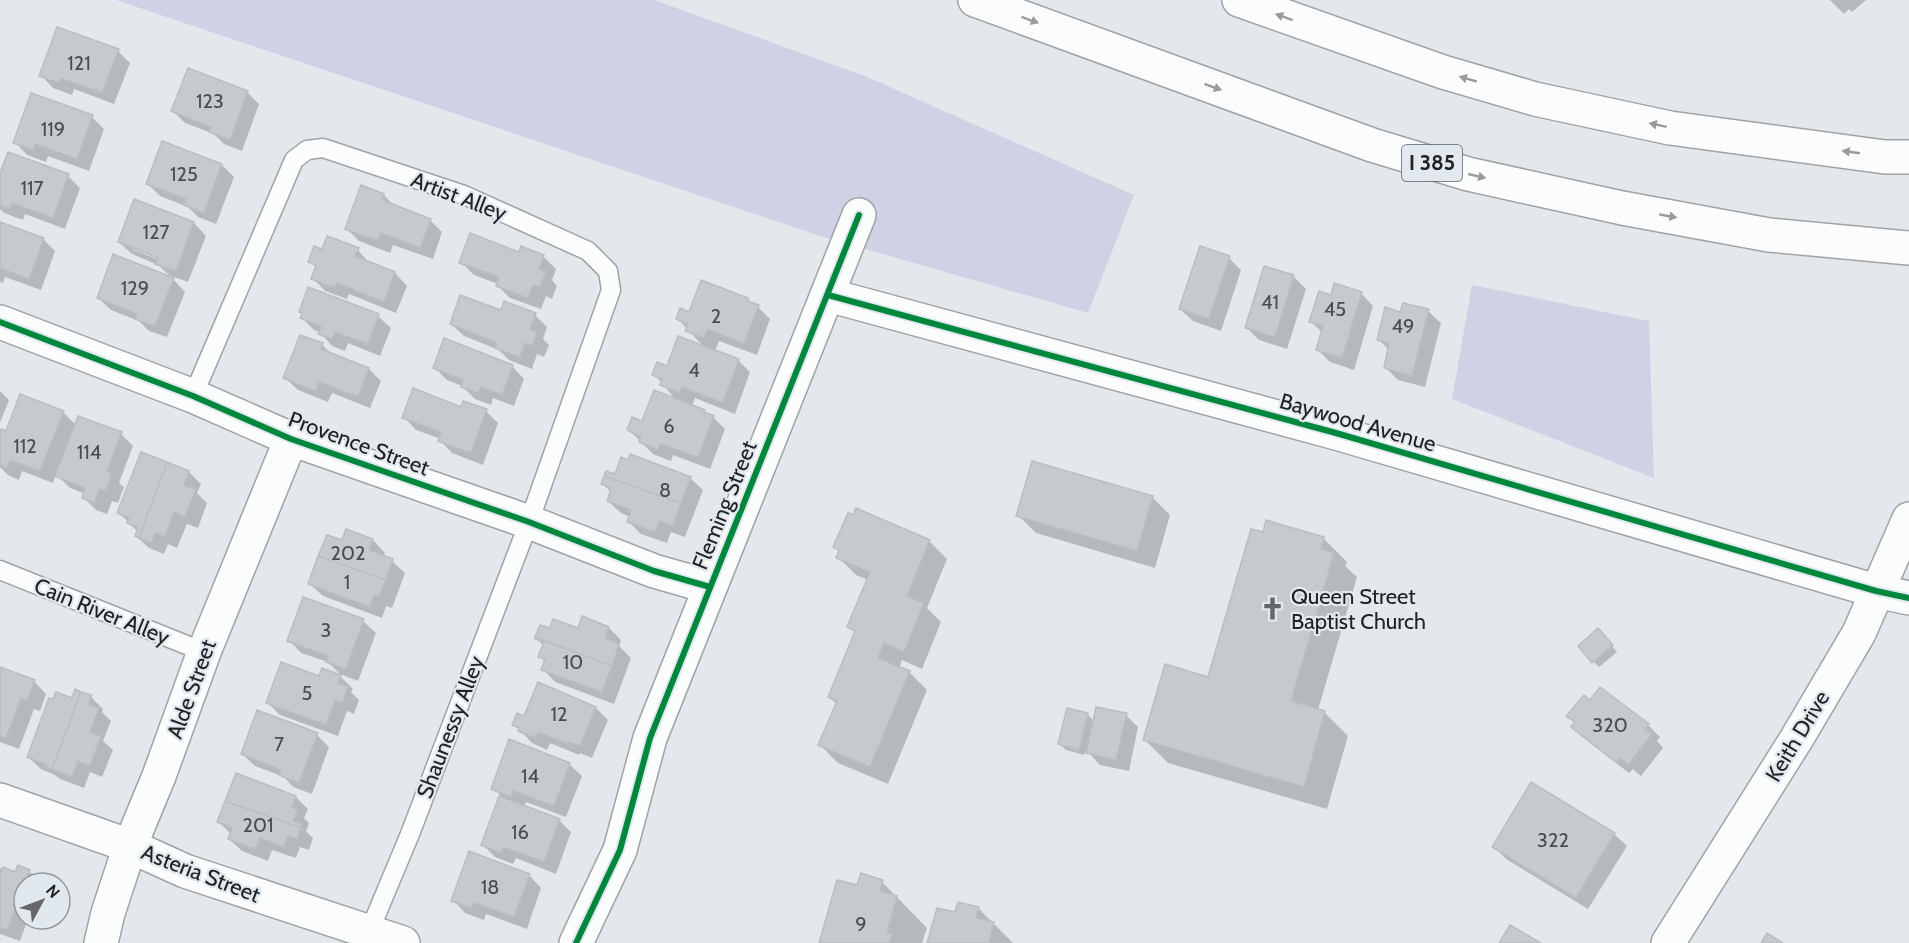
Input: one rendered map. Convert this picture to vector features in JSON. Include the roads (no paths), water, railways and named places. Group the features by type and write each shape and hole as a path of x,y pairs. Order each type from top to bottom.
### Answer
{"main road":[{"name":"I 385","path":"975,0 1372,145 1468,174 1622,208 1770,235 1909,248"},
{"path":"1239,0 1443,72 1536,99 1670,128 1885,157 1909,157"},
{"name":"Fleming Street","path":"576,943 620,850 650,738 859,215"},
{"name":"Baywood Avenue","path":"828,295 1336,433 1876,591 1909,598"},
{"name":"Provence Street","path":"0,322 193,396 291,439 529,522 654,571 710,587"},
{"name":"Alde Street","path":"100,943 130,846 159,776 204,652 291,439"},
{"name":"Keith Drive","path":"1668,943 1803,728 1859,633 1909,519"},
{"name":"Asteria Street","path":"0,800 130,846 185,871 403,943"}],"lane":[{"name":"Artist Alley","path":"193,396 294,160 307,150 323,148 464,195 588,251 608,271 610,290 529,522"},
{"name":"Shaunessy Alley","path":"369,932 410,834 529,522"},
{"name":"Cain River Alley","path":"0,570 204,652"}],"place":[{"name":"Queen Street Baptist Church","path":"1273,609"}]}
